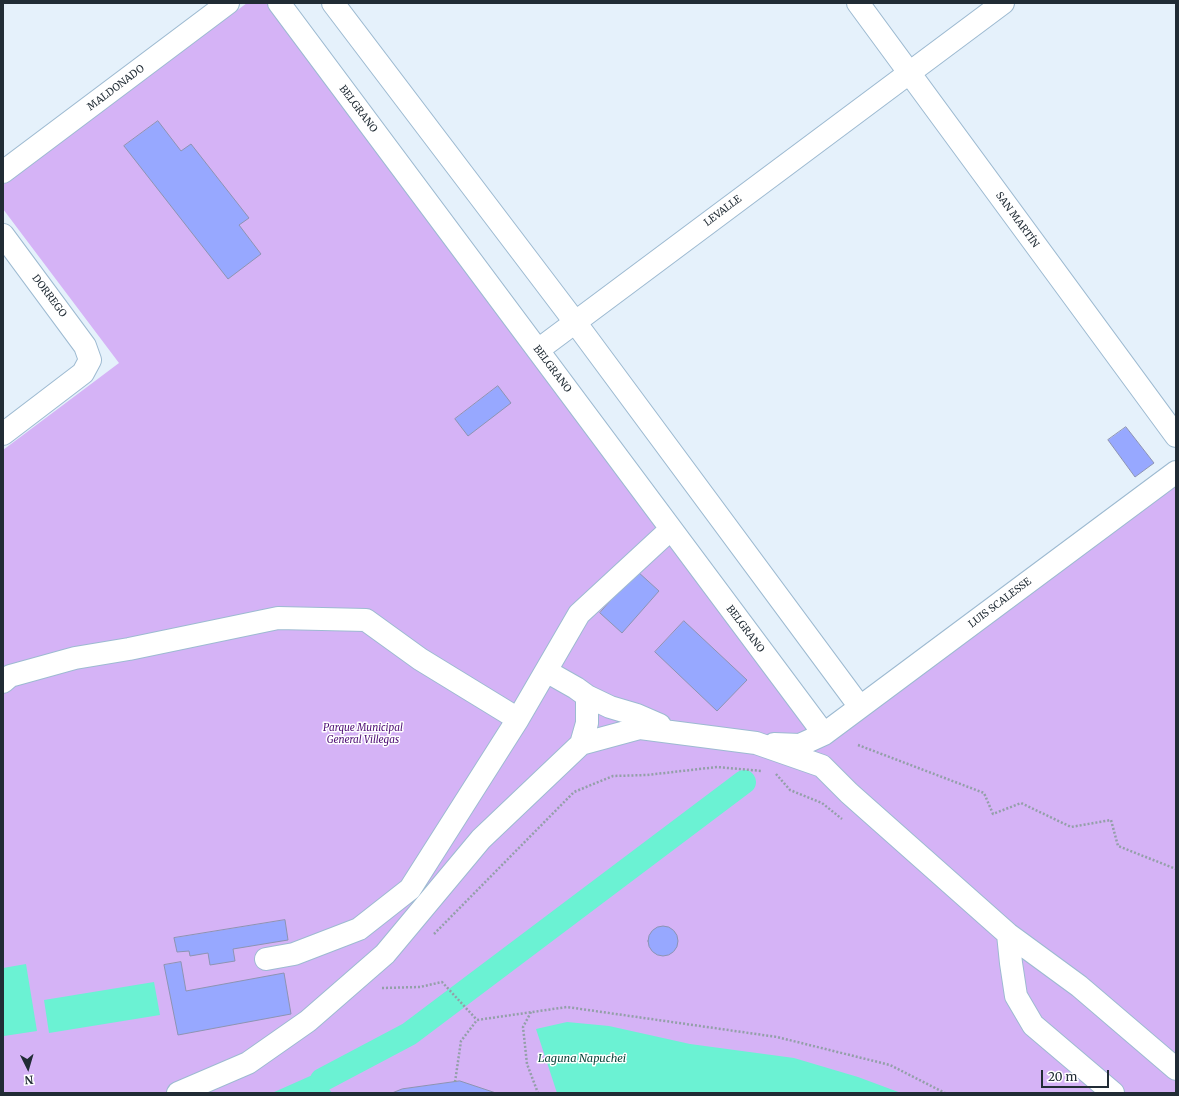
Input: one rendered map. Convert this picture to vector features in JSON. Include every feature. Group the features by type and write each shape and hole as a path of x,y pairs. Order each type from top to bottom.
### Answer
{"street":[{"name":"MALDONADO","path":"3,172 228,3"},
{"name":"BELGRANO","path":"279,3 824,734"},
{"path":"333,3 575,322 860,707"},
{"name":"SAN MARTÍN","path":"858,3 1176,436"},
{"name":"LEVALLE","path":"538,350 1003,3"},
{"name":"DORREGO","path":"3,235 85,346 90,360 83,373 3,434"},
{"name":"LUIS SCALESSE","path":"756,743 800,745 824,734 1176,472"},
{"path":"266,959 294,954 359,929 410,889 518,719 579,614 671,529"},
{"path":"3,682 10,676 75,658 129,649 278,618 366,620 420,659 518,719"},
{"path":"546,671 587,696 610,707 637,715 675,732"},
{"path":"581,744 587,723 587,696"},
{"path":"178,1093 248,1063 314,1016 384,954 481,839 581,744 640,728 756,743 822,766 849,793 1008,934 1078,986 1176,1069"},
{"path":"822,766 817,750 824,734"},
{"path":"1008,934 1016,996 1033,1025 1113,1093"}],"path":[{"path":"858,745 984,793 993,814 1021,803 1071,827 1111,820 1118,846 1176,869"},
{"path":"430,937 574,792 613,776 647,775 717,767 767,771"},
{"path":"774,772 790,790 822,803 846,823"},
{"path":"381,988 386,982"},
{"path":"442,982 477,1020"},
{"path":"455,1082 461,1041 477,1020 567,1007 777,1037 890,1065 945,1093"},
{"path":"531,1012 523,1027 527,1064 538,1093"}],"green space":[{"name":"Parque Municipal General Villegas","path":"247,3 267,3 822,746 1176,485 1176,1093 3,1093 3,450 119,363 3,209 3,185"}],"water":[{"path":"26,964 37,1031 4,1036 3,968"},
{"path":"154,982 160,1015 49,1033 44,1000"},
{"name":"Laguna Napuchei","path":"567,1022 609,1026 690,1044 794,1058 858,1077 901,1093 557,1093 536,1029"},
{"path":"317,1073 332,1093 272,1093"}],"building":[{"path":"158,121 181,151 191,144 249,218 239,225 261,254 228,279 124,146"},
{"path":"498,386 511,403 468,436 455,419"},
{"path":"1126,427 1154,463 1135,477 1108,440"},
{"path":"637,571 659,591 622,633 600,613"},
{"path":"684,621 747,680 717,711 655,652"},
{"path":"285,920 288,940 233,949 235,961 210,965 208,953 190,956 189,951 177,952 174,938"},
{"path":"663,926 669,927 677,935 677,947 669,955 663,956 657,955 649,947 648,941 649,935 657,927"},
{"path":"181,962 186,991 284,973 291,1014 178,1035 164,965"},
{"path":"460,1081 496,1093 392,1093 402,1089"}],"waterway":[{"path":"322,1080 409,1034 744,782"}]}
